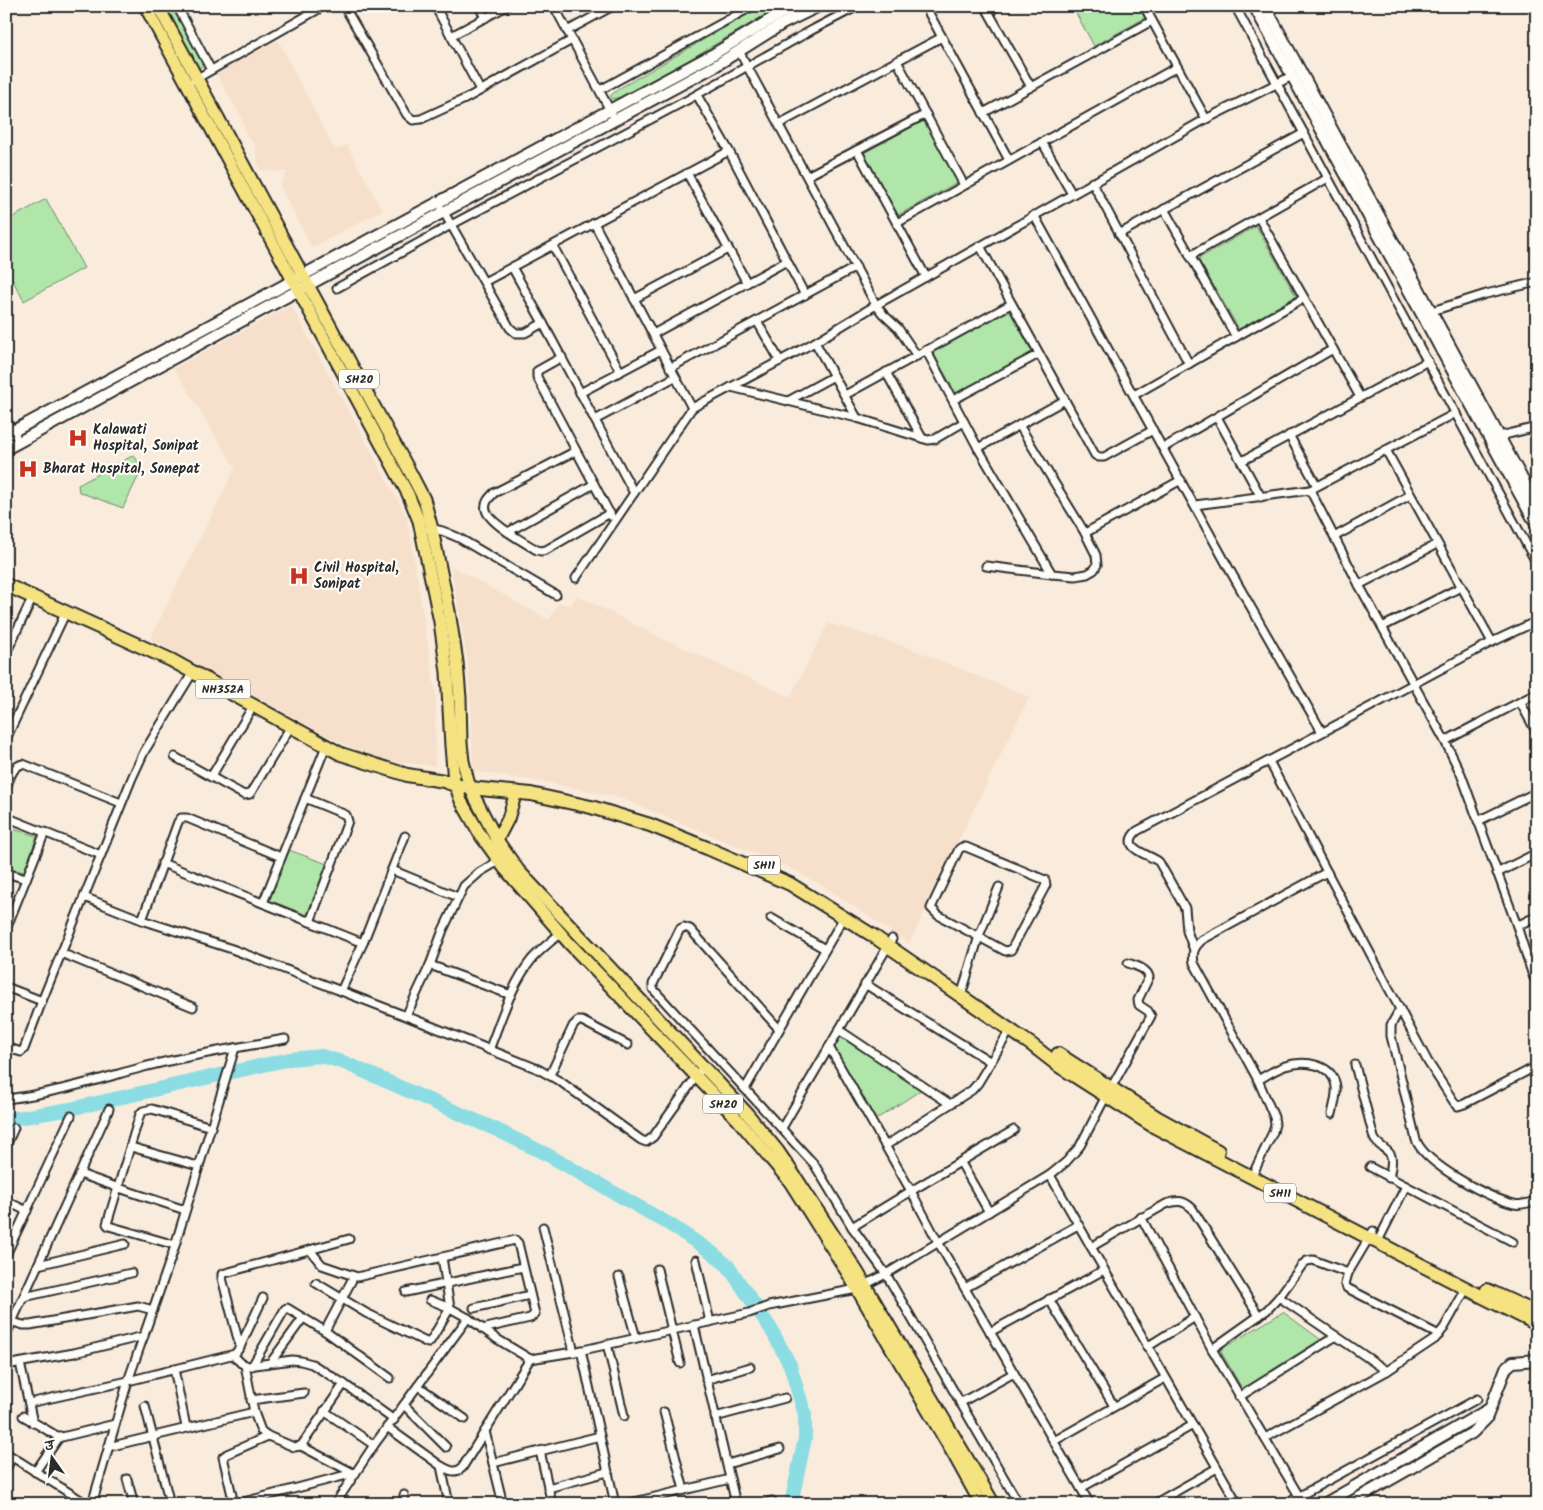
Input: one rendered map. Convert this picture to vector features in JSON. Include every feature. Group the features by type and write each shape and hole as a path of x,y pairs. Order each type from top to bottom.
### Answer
{"highway":[{"name":"NH352A","path":"6,585 171,660 341,754 407,775 451,782"},
{"name":"SH11","path":"451,782 531,794 591,807 650,825 790,884 844,917 874,932"},
{"name":"SH11","path":"469,785 532,786 593,799 652,818 710,841 793,878 890,942 1108,1092 1158,1118 1253,1174 1375,1237 1537,1313"},
{"name":"SH11","path":"963,992 1010,1030 1046,1051"},
{"name":"SH11","path":"1375,1237 1466,1289 1537,1324"}],"main road":[{"name":"SH20","path":"145,6 192,81 300,282 424,499 447,672 451,782 461,801 481,836 518,871 746,1112 798,1178 861,1287 981,1504"},
{"name":"SH20","path":"158,6 192,81"},
{"name":"SH20","path":"427,530 453,636 460,698 463,761 469,785 497,840 504,859 560,933 738,1120 790,1182 861,1287 994,1504"},
{"path":"497,840 508,819 516,792"}],"street":[{"path":"177,6 211,70"},
{"path":"192,81 324,6"},
{"path":"344,6 407,115 413,120 422,119 480,90 572,40"},
{"path":"435,6 480,90"},
{"path":"479,6 485,18"},
{"path":"451,36 507,6"},
{"path":"554,6 615,120"},
{"path":"567,31 612,6"},
{"path":"600,90 753,6"},
{"path":"6,449 438,202 718,51 796,6"},
{"path":"10,433 300,282 444,212 724,60 782,24 819,6"},
{"path":"337,288 451,225 697,95 858,6"},
{"path":"926,6 1009,160"},
{"path":"998,6 987,9 1031,87"},
{"path":"1144,6 1206,118"},
{"path":"1235,6 1537,564"},
{"path":"1254,6 1427,313"},
{"path":"1265,6 1494,438 1537,526"},
{"path":"983,113 1152,21"},
{"path":"779,124 942,37"},
{"path":"718,51 724,60"},
{"path":"739,51 876,305 898,328 916,356"},
{"path":"897,61 964,185"},
{"path":"896,223 1177,67"},
{"path":"576,578 692,408 815,342 876,305 1206,118 1292,76"},
{"path":"697,95 729,151 805,295"},
{"path":"807,176 926,114"},
{"path":"1119,234 1304,133"},
{"path":"1042,142 1072,194"},
{"path":"857,150 926,277"},
{"path":"484,282 729,151"},
{"path":"687,173 747,283"},
{"path":"1190,256 1328,178"},
{"path":"1092,182 1189,364"},
{"path":"438,202 510,328 516,333 525,333 543,323"},
{"path":"1164,209 1236,337"},
{"path":"1034,215 1322,732"},
{"path":"1259,218 1360,397"},
{"path":"594,223 692,408"},
{"path":"552,246 620,372"},
{"path":"980,246 1095,455 1104,457 1153,430"},
{"path":"634,300 728,249"},
{"path":"653,334 787,261"},
{"path":"512,267 634,493"},
{"path":"670,368 856,267"},
{"path":"1427,313 1486,294 1537,282"},
{"path":"1134,395 1304,298"},
{"path":"845,395 1011,304"},
{"path":"757,321 780,361"},
{"path":"815,342 857,418"},
{"path":"1163,448 1333,349"},
{"path":"580,393 661,350"},
{"path":"926,350 978,448 1052,574"},
{"path":"953,400 1039,354"},
{"path":"562,357 537,371 536,374 614,522"},
{"path":"1242,461 1428,361"},
{"path":"886,372 922,438"},
{"path":"788,401 834,376"},
{"path":"595,420 675,377"},
{"path":"731,387 857,418 928,440 935,439 964,422"},
{"path":"978,448 1065,400"},
{"path":"1195,505 1310,490 1456,413"},
{"path":"1217,417 1261,497"},
{"path":"6,419 10,433 19,442"},
{"path":"986,566 1052,574 1080,575 1094,570 1098,561 1085,533 1019,425"},
{"path":"1494,438 1537,427"},
{"path":"1289,435 1317,486"},
{"path":"1494,438 1537,506"},
{"path":"1386,450 1492,642"},
{"path":"576,451 494,492 487,501 486,510 491,518 508,532 541,551 546,550 610,513"},
{"path":"1085,533 1181,480"},
{"path":"508,532 594,484"},
{"path":"1310,490 1359,585 1446,741 1461,774 1498,873 1532,973 1534,978 1537,979"},
{"path":"1334,537 1410,495"},
{"path":"427,530 459,538 556,595"},
{"path":"1359,585 1437,544"},
{"path":"1382,627 1461,587"},
{"path":"6,654 33,597"},
{"path":"6,739 66,612"},
{"path":"1194,950 1187,931 1186,913 1183,904 1159,862 1140,853 1131,842 1133,835 1137,831 1492,642 1537,621"},
{"path":"6,1047 17,1052 21,1052 24,1049 121,803 144,752 193,672"},
{"path":"1446,741 1537,693"},
{"path":"1520,702 1537,732"},
{"path":"211,777 253,706"},
{"path":"175,758 244,795 250,794 291,726"},
{"path":"263,903 326,746"},
{"path":"1270,760 1327,872 1428,1062 1448,1095 1458,1106 1535,1069"},
{"path":"6,788 14,768 23,764 121,803"},
{"path":"1478,821 1537,792"},
{"path":"305,798 348,817 310,922"},
{"path":"6,817 101,855"},
{"path":"142,920 162,863 181,818 187,818 281,857"},
{"path":"6,929 45,832"},
{"path":"341,991 363,943 405,836"},
{"path":"962,846 1036,876 1046,882 1046,886 1011,950 1005,951 979,936 938,915 930,908 962,846"},
{"path":"1498,873 1537,853"},
{"path":"406,1016 464,886 471,878 504,859"},
{"path":"162,863 363,943"},
{"path":"392,870 458,897"},
{"path":"1253,1174 1273,1132 1274,1116 1258,1080 1194,963 1194,950 1196,945 1202,940 1327,872"},
{"path":"6,873 26,879"},
{"path":"963,992 979,936 999,887"},
{"path":"84,897 142,920 232,950 341,991 532,1066 561,1082 640,1140 646,1142 653,1137 704,1067"},
{"path":"1517,926 1537,916"},
{"path":"745,1089 844,917"},
{"path":"771,918 825,949"},
{"path":"779,1029 690,929 684,927 680,929 653,984 653,989 814,1164 852,1227 886,1274 1019,1504"},
{"path":"489,1050 511,996 532,960 560,933"},
{"path":"782,1128 890,942"},
{"path":"62,953 193,1007"},
{"path":"430,1300 468,1318 530,1359 694,1326 763,1308 861,1287 886,1274 1050,1175 1066,1162 1080,1146 1151,1016 1148,1011 1139,1005 1138,1000 1149,974 1143,969 1128,964"},
{"path":"430,965 511,996"},
{"path":"865,984 991,1062"},
{"path":"6,987 42,1001"},
{"path":"1400,1009 1391,1025 1390,1036 1416,1140 1421,1150 1456,1178 1500,1199 1519,1205 1537,1201"},
{"path":"550,1075 573,1026 578,1022 582,1021 628,1045"},
{"path":"839,1030 950,1104"},
{"path":"885,1146 972,1090 1010,1030"},
{"path":"6,1099 76,1086 180,1058 286,1040"},
{"path":"829,1046 938,1242 1090,1504"},
{"path":"92,1504 128,1381 175,1245 235,1048"},
{"path":"1258,1080 1285,1066 1303,1064 1321,1066 1331,1075 1336,1087 1332,1114"},
{"path":"1355,1065 1374,1138 1378,1145 1388,1151 1391,1157 1389,1178"},
{"path":"6,1335 9,1321 24,1297 109,1109"},
{"path":"175,1245 108,1226 107,1221 119,1188 140,1114 143,1111 147,1109 211,1127"},
{"path":"6,1255 71,1116"},
{"path":"6,1146 14,1128"},
{"path":"852,1227 1014,1130"},
{"path":"131,1147 198,1166"},
{"path":"961,1163 989,1212"},
{"path":"1370,1167 1513,1242"},
{"path":"80,1174 185,1210"},
{"path":"1050,1175 1238,1504"},
{"path":"1406,1186 1375,1237 1348,1273 1345,1284 1350,1290 1439,1335"},
{"path":"6,1201 27,1211"},
{"path":"1091,1247 1141,1217 1172,1202 1180,1201 1186,1203 1192,1208 1259,1316"},
{"path":"1141,1217 1212,1349 1299,1496"},
{"path":"965,1288 1078,1225"},
{"path":"543,1227 600,1436 615,1504"},
{"path":"240,1347 222,1274 349,1239"},
{"path":"310,1250 322,1265 354,1276 361,1276 515,1240 518,1243 535,1314 533,1317 482,1328"},
{"path":"38,1265 125,1244"},
{"path":"316,1283 341,1299 426,1342 430,1342 450,1308 442,1257"},
{"path":"696,1260 710,1322"},
{"path":"1212,1349 1267,1310 1307,1261 1313,1260 1348,1273"},
{"path":"406,1292 523,1267"},
{"path":"657,1269 680,1363"},
{"path":"990,1332 1104,1270"},
{"path":"24,1297 131,1273"},
{"path":"325,1331 354,1276"},
{"path":"619,1278 636,1338"},
{"path":"1265,1438 1387,1370 1439,1335 1466,1289"},
{"path":"474,1308 530,1295"},
{"path":"1279,1297 1387,1370"},
{"path":"29,1403 233,1355 240,1347 263,1298"},
{"path":"1049,1299 1114,1406"},
{"path":"9,1321 30,1326 138,1306 153,1310"},
{"path":"355,1474 300,1446 294,1447 261,1431 251,1400 248,1365 285,1309 288,1308 325,1331 390,1378"},
{"path":"1147,1346 1195,1317"},
{"path":"271,1362 303,1318"},
{"path":"335,1504 374,1445 468,1318"},
{"path":"694,1326 736,1504"},
{"path":"6,1365 74,1353 144,1336"},
{"path":"1240,1397 1336,1336"},
{"path":"607,1344 624,1416"},
{"path":"233,1355 248,1365 292,1360 306,1362 318,1367 344,1384 394,1420"},
{"path":"387,1427 441,1466 450,1471 458,1471 462,1468 530,1359"},
{"path":"1348,1504 1472,1433 1486,1419 1503,1373 1508,1365 1514,1362 1537,1360"},
{"path":"20,1363 34,1423"},
{"path":"706,1380 750,1367"},
{"path":"174,1369 186,1427"},
{"path":"960,1403 1014,1373"},
{"path":"1054,1441 1165,1378"},
{"path":"300,1446 344,1384"},
{"path":"418,1386 465,1418"},
{"path":"251,1400 304,1392"},
{"path":"715,1417 785,1398"},
{"path":"1285,1504 1477,1399"},
{"path":"404,1405 446,1447"},
{"path":"145,1406 168,1496 167,1501 158,1504"},
{"path":"1324,1504 1490,1409"},
{"path":"324,1411 374,1445"},
{"path":"108,1447 254,1412"},
{"path":"664,1412 684,1490"},
{"path":"23,1416 60,1436 115,1424"},
{"path":"1081,1488 1193,1425"},
{"path":"485,1431 503,1504"},
{"path":"35,1472 60,1436"},
{"path":"268,1436 223,1457 235,1504 355,1474"},
{"path":"493,1463 600,1436"},
{"path":"727,1464 780,1449"},
{"path":"540,1451 552,1504"},
{"path":"6,1469 9,1455 87,1504"},
{"path":"441,1466 448,1504"},
{"path":"1154,1504 1217,1468"},
{"path":"548,1488 607,1472"},
{"path":"127,1479 134,1504"},
{"path":"626,1504 730,1479"},
{"path":"404,1495 405,1504"},
{"path":"762,1504 772,1501"}],"shaded area":[{"path":"278,40 335,150 347,145 382,210 312,248 280,186 287,172 260,170 254,143 246,135 242,119 216,73"},
{"name":"Civil Hospital, Sonipat","path":"291,305 407,517 436,694 435,766 395,762 359,751 329,737 150,639 235,468 174,368"},
{"path":"451,566 549,620 559,603 571,605 576,595 668,641 790,697 828,623 907,647 1029,697 909,944 828,889 788,867 620,798 549,783 473,771 467,658"}],"green space":[{"path":"162,6 173,6 204,65 196,70"},
{"path":"762,6 780,6 670,71 621,97 612,99 610,96 620,88"},
{"path":"1072,6 1138,6 1145,18 1094,46"},
{"path":"924,120 958,182 898,215 864,153"},
{"path":"46,199 84,268 24,301 6,268 6,221"},
{"path":"1256,226 1296,296 1239,329 1198,259"},
{"path":"1009,310 1032,352 956,394 933,352"},
{"path":"134,455 142,469 123,508 79,492 78,485"},
{"path":"6,827 37,836 24,872 6,867"},
{"path":"289,850 327,864 307,915 269,901"},
{"path":"842,1036 921,1090 875,1120 834,1047"},
{"path":"1283,1312 1324,1342 1243,1390 1220,1350"}],"waterway":[{"path":"6,1120 70,1109 290,1059 322,1056 345,1063 497,1130 548,1155 669,1224 710,1251 728,1266 771,1329 790,1365 805,1415 805,1438 791,1504"}],"place":[{"name":"Kalawati Hospital, Sonipat","path":"78,438"},
{"name":"Bharat Hospital, Sonepat","path":"28,469"},
{"name":"Civil Hospital, Sonipat","path":"299,576"}]}
